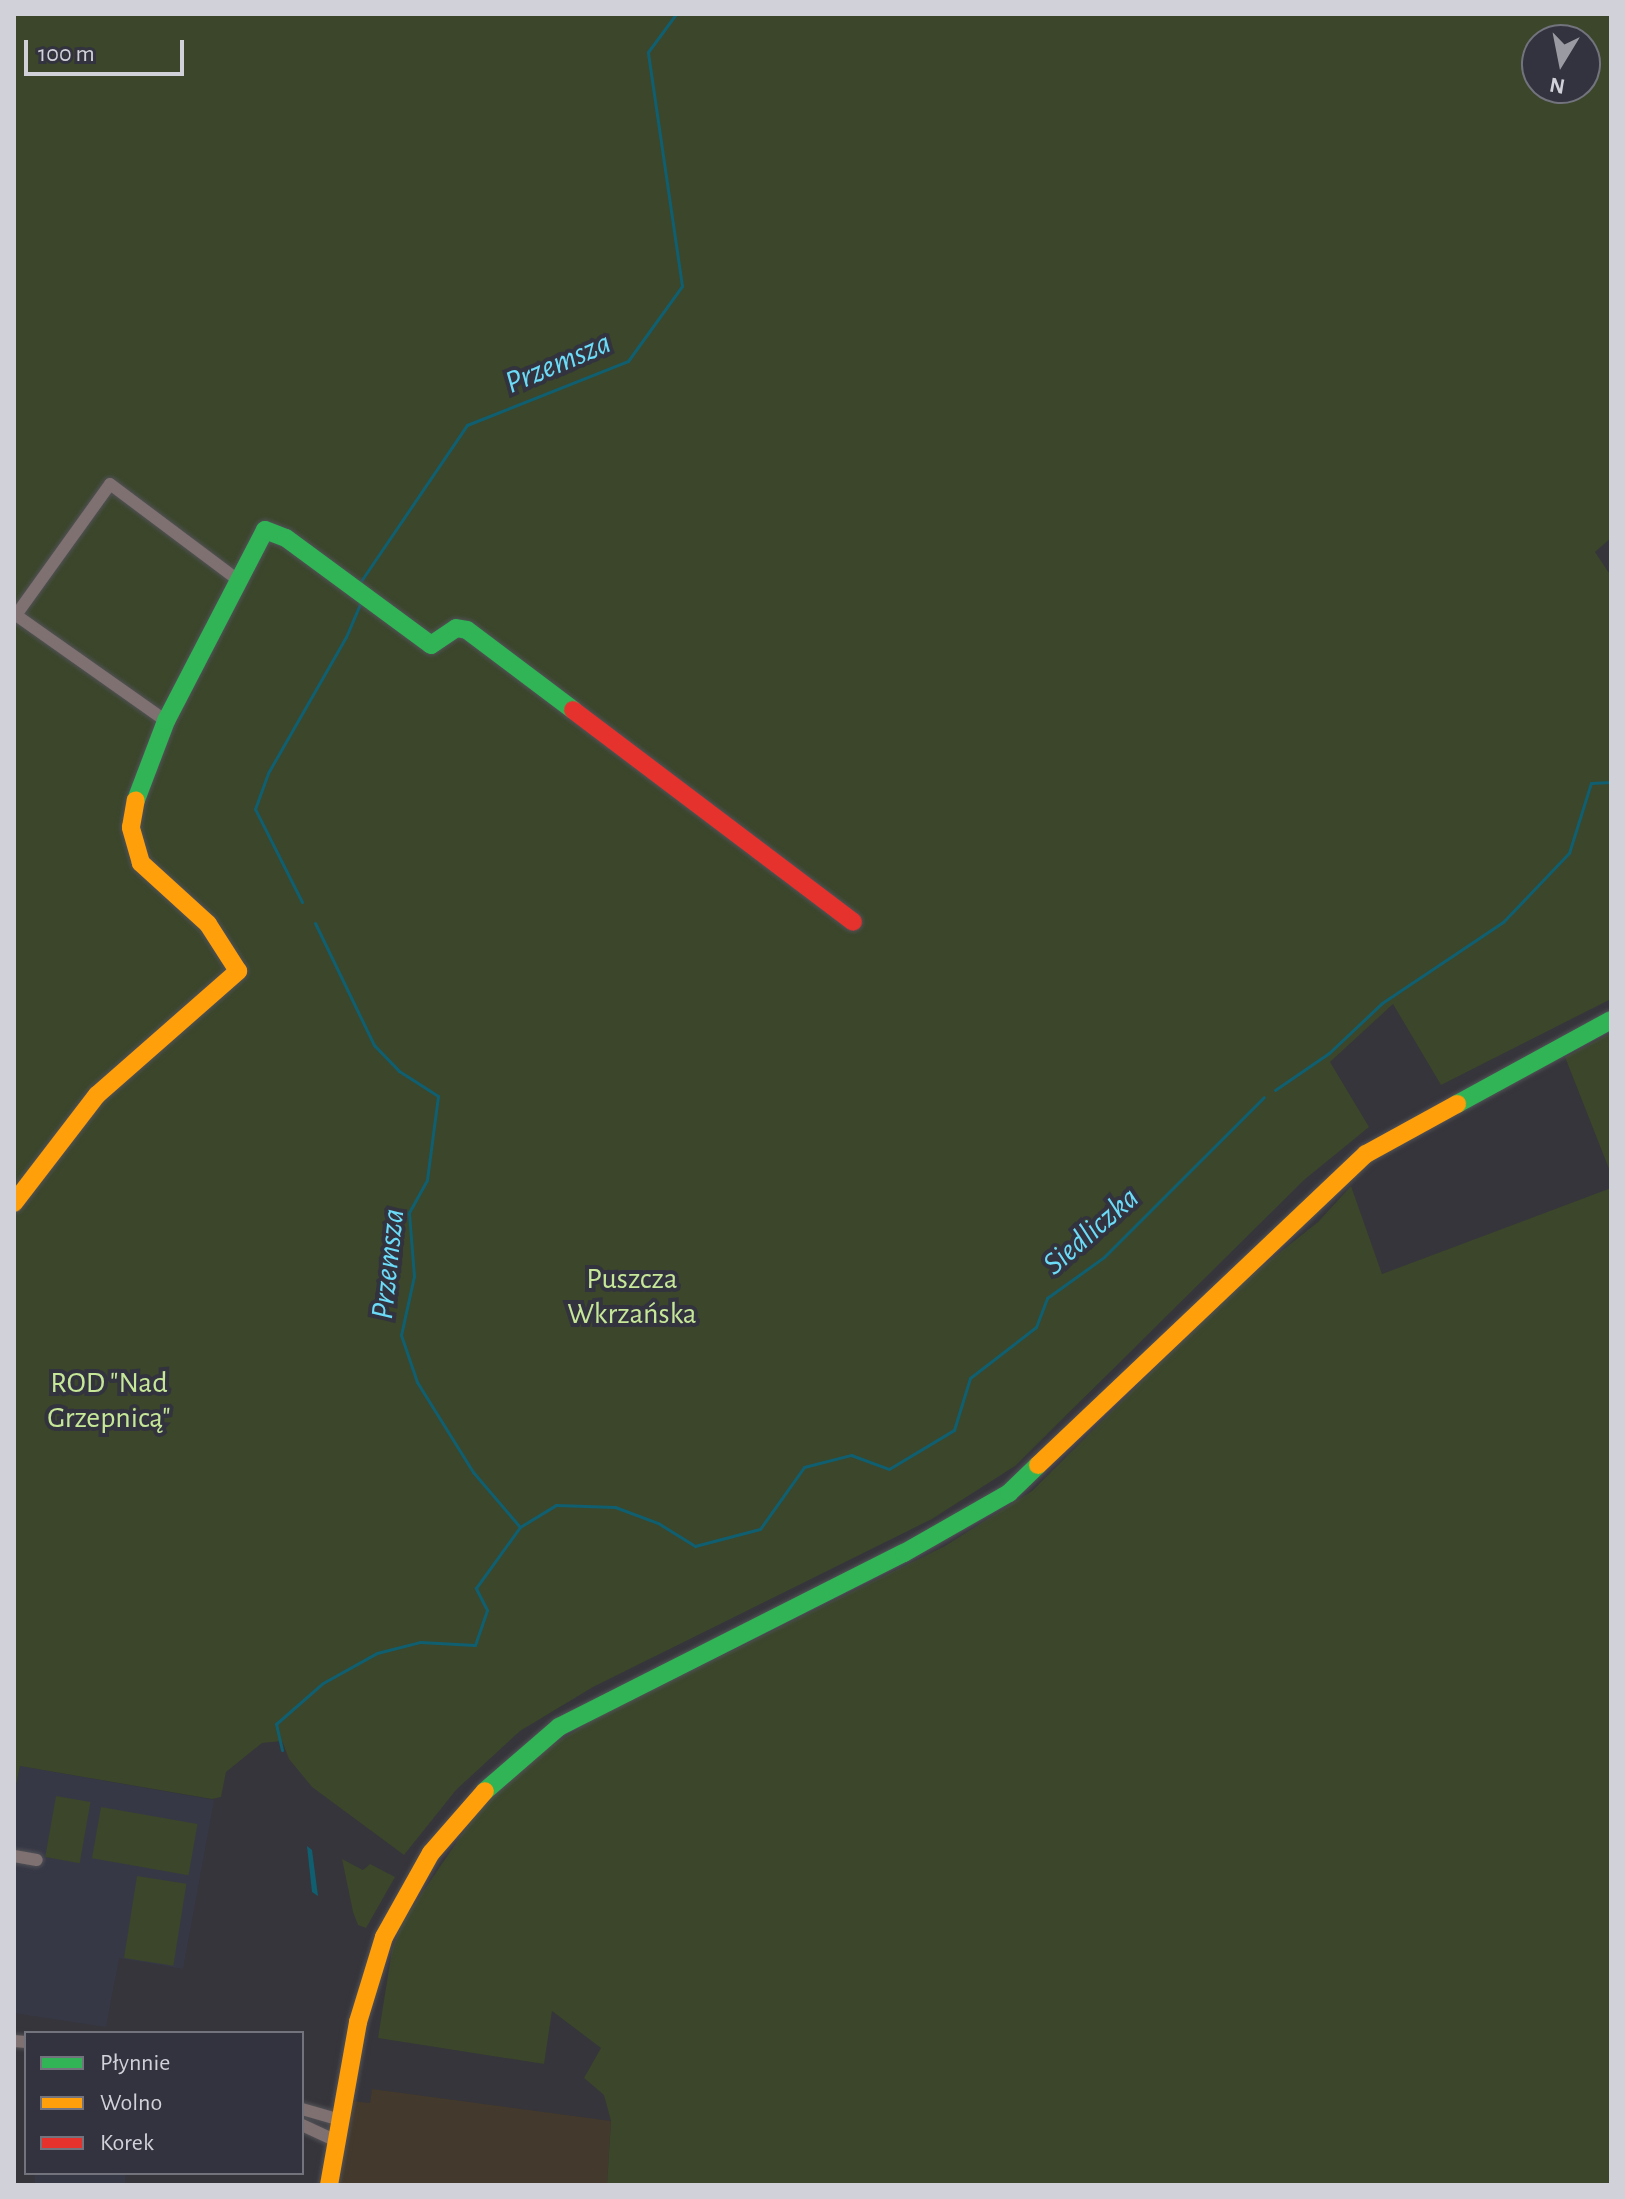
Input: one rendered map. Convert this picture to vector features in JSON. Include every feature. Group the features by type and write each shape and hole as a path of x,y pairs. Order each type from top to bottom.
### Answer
{"street":[{"path":"166,721 16,615 110,484 238,580"},
{"path":"14,1203 97,1095 238,971 208,924 141,863 132,842 137,792 166,721 265,530 286,538 431,645 456,628 467,630 853,922"},
{"path":"329,2185 374,1966 395,1914 427,1858 485,1788 559,1727 749,1627 915,1548 1009,1493 1366,1154 1611,1020"},
{"path":"14,1856 37,1860"},
{"path":"304,2110 340,2120"},
{"path":"304,2126 336,2141"}],"shaded area":[{"path":"20,1766 214,1800 183,1969 119,1958 106,2027 14,2013 14,1795"},
{"path":"372,2089 611,2121 607,2185 337,2185 352,2101 370,2103"},
{"path":"35,2175 125,2175 125,2185 35,2185"}],"green space":[{"path":"14,14 1611,14 1611,538 1595,552 1611,576 1611,999 1441,1085 1393,1004 1330,1062 1369,1127 1304,1180 1015,1466 932,1519 593,1687 520,1731 456,1790 404,1855 312,1787 289,1759 282,1741 262,1743 226,1772 221,1797 212,1799 20,1766 14,1795"},
{"path":"1611,1033 1611,1174 1565,1057"},
{"path":"1351,1186 1382,1274 1611,1188 1611,2185 607,2185 611,2121 604,2095 584,2078 601,2048 552,2011 544,2064 378,2038 392,1950 401,1924 486,1799 549,1747 599,1716 945,1546 1032,1491 1235,1288 1318,1222"},
{"path":"56,1796 90,1802 80,1863 45,1857"},
{"path":"101,1807 198,1824 188,1875 92,1858"},
{"path":"342,1859 363,1870 370,1864 395,1877 366,1928 358,1925 353,1912"},
{"path":"137,1876 186,1884 173,1966 124,1958"}],"water":[{"path":"307,1846 312,1850 318,1896 312,1892"}],"waterway":[{"name":"Przemsza","path":"361,581 467,425 628,361 682,286 648,52 676,14"},
{"name":"Przemsza","path":"302,902 255,809 268,773 346,637 361,601"},
{"name":"Siedliczka","path":"1275,1090 1329,1053 1382,1003 1503,922 1569,853 1591,783 1611,782"},
{"name":"Przemsza","path":"315,923 374,1045 399,1071 438,1096 427,1180 409,1213 414,1276 401,1335 417,1382 473,1472 520,1527"},
{"name":"Siedliczka","path":"282,1750 276,1724 323,1683 377,1653 420,1642 475,1645 487,1610 476,1588 520,1527 556,1505 615,1507 658,1523 695,1546 760,1529 804,1467 851,1455 889,1469 954,1430 970,1378 1036,1327 1047,1298 1104,1257 1264,1097"}],"traffic: fast":[{"path":"136,800 166,721 265,530 286,538 431,645 456,628 467,630 573,710"},
{"path":"1457,1104 1611,1020"},
{"path":"485,1791 559,1727 904,1553 1009,1493 1038,1465"}],"traffic: slow":[{"path":"14,1203 97,1095 238,971 208,924 141,863 131,827 136,800"},
{"path":"1038,1465 1366,1154 1457,1104"},
{"path":"329,2185 358,2022 384,1937 431,1853 485,1791"}],"traffic: jam":[{"path":"573,710 853,922"}],"park label":[{"name":"Puszcza Wkrzańska","path":"632,1296"},
{"name":"ROD \"Nad Grzepnicą\"","path":"109,1400"}]}
